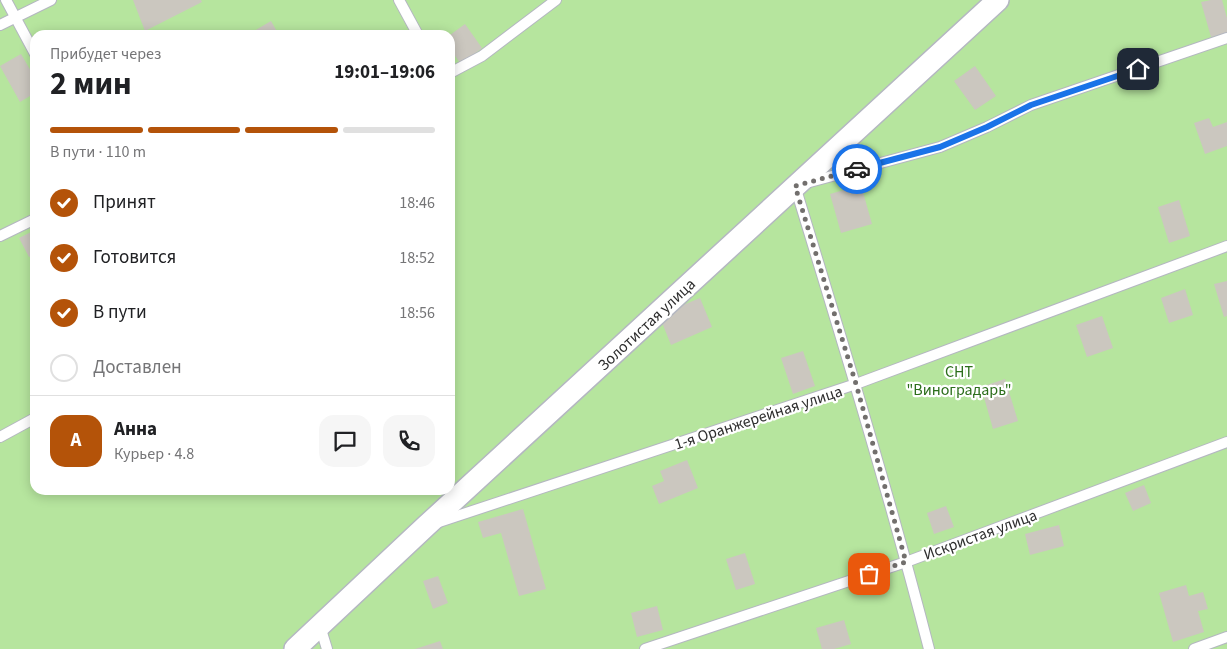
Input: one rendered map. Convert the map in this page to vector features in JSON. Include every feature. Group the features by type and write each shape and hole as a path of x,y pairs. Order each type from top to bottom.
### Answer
{"street":[{"name":"Золотистая улица","path":"295,649 426,526 998,0"}],"lane":[{"path":"6,0 30,45"},
{"path":"0,25 51,0"},
{"path":"399,0 413,30"},
{"path":"455,70 482,56 556,0"},
{"path":"929,649 856,384 795,186 940,147 987,127 1031,105 1227,38"},
{"path":"0,236 30,221"},
{"name":"1-я Оранжерейная улица","path":"426,526 856,384 1227,246"},
{"path":"0,437 30,421"},
{"name":"Искристая улица","path":"645,649 906,562 1227,442"},
{"path":"320,626 327,649"},
{"path":"1194,649 1227,637"}],"green space":[{"name":"СНТ \"Виноградарь\"","path":"0,0 1227,0 1227,649 0,649"}],"building":[{"path":"133,0 201,0 202,2 145,30"},
{"path":"1222,0 1227,18 1227,33 1211,37 1201,2"},
{"path":"271,21 276,30 256,30"},
{"path":"465,24 482,48 461,64 455,56 455,31"},
{"path":"21,54 30,69 30,96 20,102 0,66"},
{"path":"975,66 996,96 975,110 954,81"},
{"path":"1209,118 1213,127 1227,122 1227,146 1205,154 1194,123"},
{"path":"861,185 872,224 841,233 830,194"},
{"path":"1179,200 1190,236 1169,243 1158,207"},
{"path":"30,232 30,256 29,257 19,238"},
{"path":"1227,281 1227,316 1224,317 1214,284"},
{"path":"1185,289 1193,315 1169,323 1161,298"},
{"path":"700,298 712,327 671,345 659,315"},
{"path":"1102,316 1113,348 1087,357 1076,325"},
{"path":"803,351 815,386 793,394 781,358"},
{"path":"1005,379 1018,421 993,429 981,387"},
{"path":"687,460 698,488 659,504 652,486 664,481 660,471"},
{"path":"1144,485 1151,503 1133,511 1125,493"},
{"path":"946,506 954,527 934,534 927,513"},
{"path":"523,509 546,589 519,596 501,533 483,538 478,522"},
{"path":"1059,525 1064,546 1030,555 1025,534"},
{"path":"745,553 755,584 736,590 726,559"},
{"path":"438,576 448,603 433,609 423,581"},
{"path":"1186,585 1189,596 1203,592 1208,609 1198,611 1204,632 1173,642 1159,593"},
{"path":"657,606 663,630 637,637 631,613"},
{"path":"844,620 851,644 834,649 822,649 816,628"},
{"path":"440,641 443,649 415,649"}],"way so far":[{"path":"857,169 795,186 856,384 906,562 869,574"}],"route":[{"path":"857,169 940,147 987,127 1031,105 1138,69"}]}
